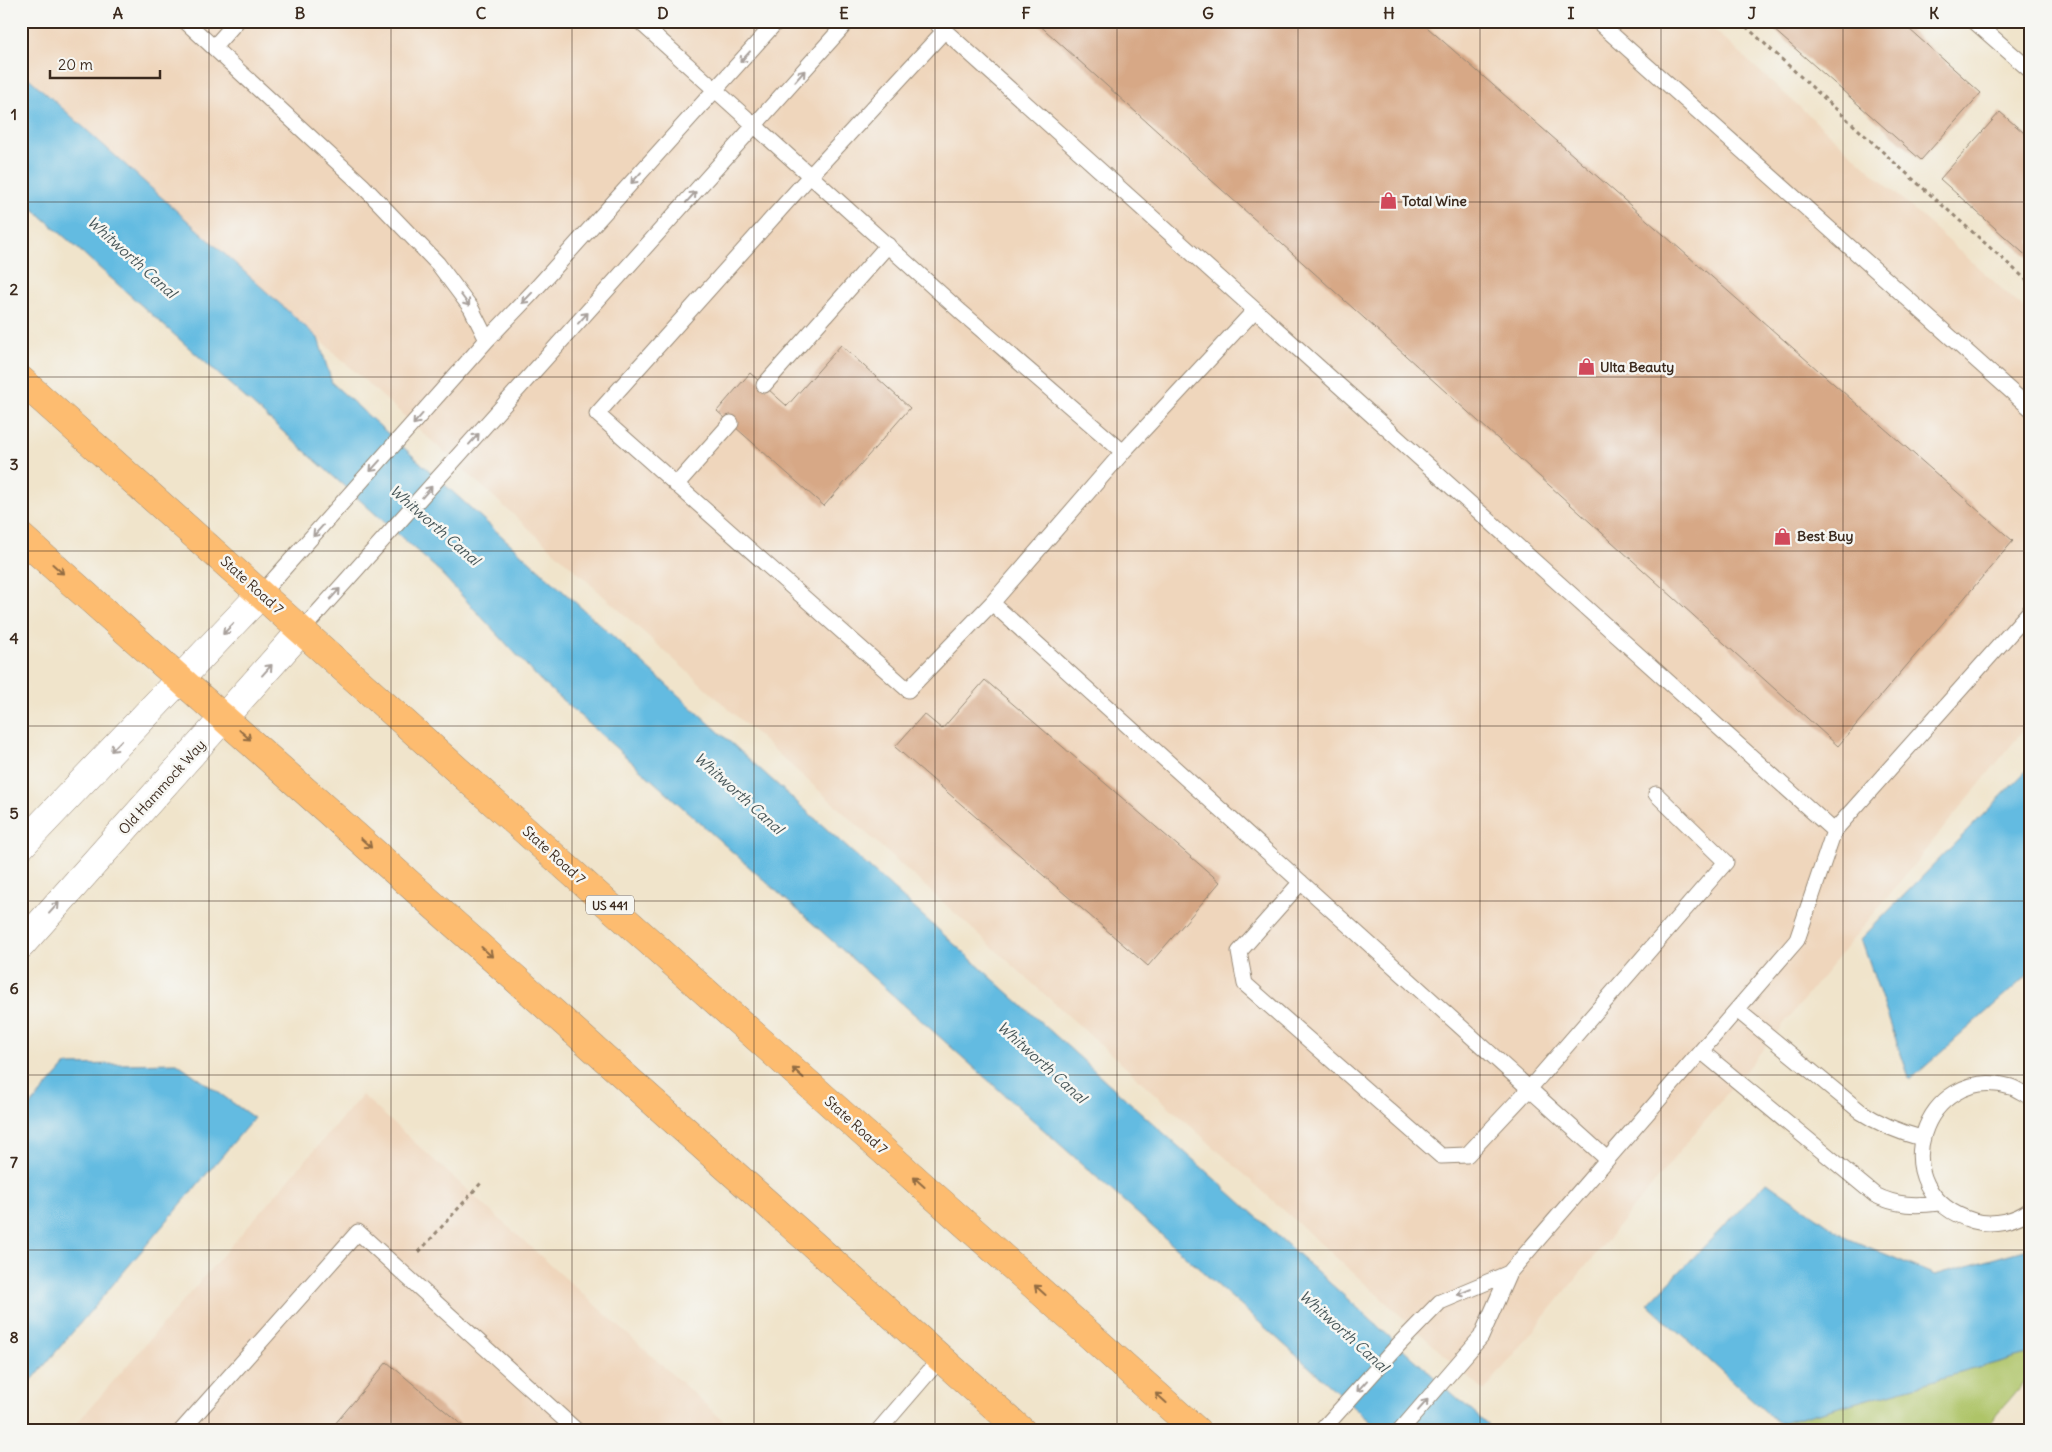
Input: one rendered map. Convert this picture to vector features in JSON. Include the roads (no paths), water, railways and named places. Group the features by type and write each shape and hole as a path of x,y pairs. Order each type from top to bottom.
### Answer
{"main road":[{"name":"State Road 7","path":"21,380 1197,1431"},
{"path":"21,537 1022,1431"}],"street":[{"path":"21,846 262,594"},
{"name":"Old Hammock Way","path":"21,944 302,630"}],"lane":[{"path":"185,21 362,185 438,264 471,308 487,340"},
{"path":"214,47 237,21"},
{"path":"639,21 1036,379 1123,452"},
{"path":"262,594 487,340 777,21"},
{"path":"302,630 848,21"},
{"path":"1597,21 2031,409"},
{"path":"1974,21 2031,71"},
{"path":"1255,310 1123,452 992,603 908,690 597,414 810,176 939,26 1255,310 1834,831"},
{"path":"764,385 888,245"},
{"path":"676,485 731,424"},
{"path":"992,603 1607,1159"},
{"path":"1400,1431 1481,1337 1509,1273 1797,940 1834,831 2031,610"},
{"path":"1301,882 1239,952 1245,984 1441,1156 1467,1155 1529,1089 1726,862 1656,794"},
{"path":"1738,1010 1861,1112 1882,1126 1899,1133 1921,1138"},
{"path":"1702,1051 1875,1195 1888,1202 1901,1205 1917,1206 1939,1203"},
{"path":"2031,1097 2011,1087 1988,1084 1966,1088 1945,1099 1930,1116 1921,1138 1920,1162 1926,1184 1939,1203 1958,1216 1980,1223 2003,1222 2024,1214 2031,1209"},
{"path":"181,1431 358,1232 577,1431"},
{"path":"1321,1431 1401,1342 1440,1302 1509,1273"},
{"path":"878,1431 940,1359"}],"water":[{"name":"Whitworth Canal","path":"21,71 318,338 332,383 1494,1431 1381,1431 540,680 436,568 21,198"},
{"path":"2031,766 2031,972 1910,1080 1861,939"},
{"path":"177,1063 254,1118 21,1393 21,1116 66,1065"},
{"path":"1767,1182 1847,1238 1935,1275 2031,1248 2031,1353 1779,1424 1648,1304"}],"place":[{"name":"Total Wine","path":"1388,201"},
{"name":"Ulta Beauty","path":"1586,367"},
{"name":"Best Buy","path":"1783,536"}]}
